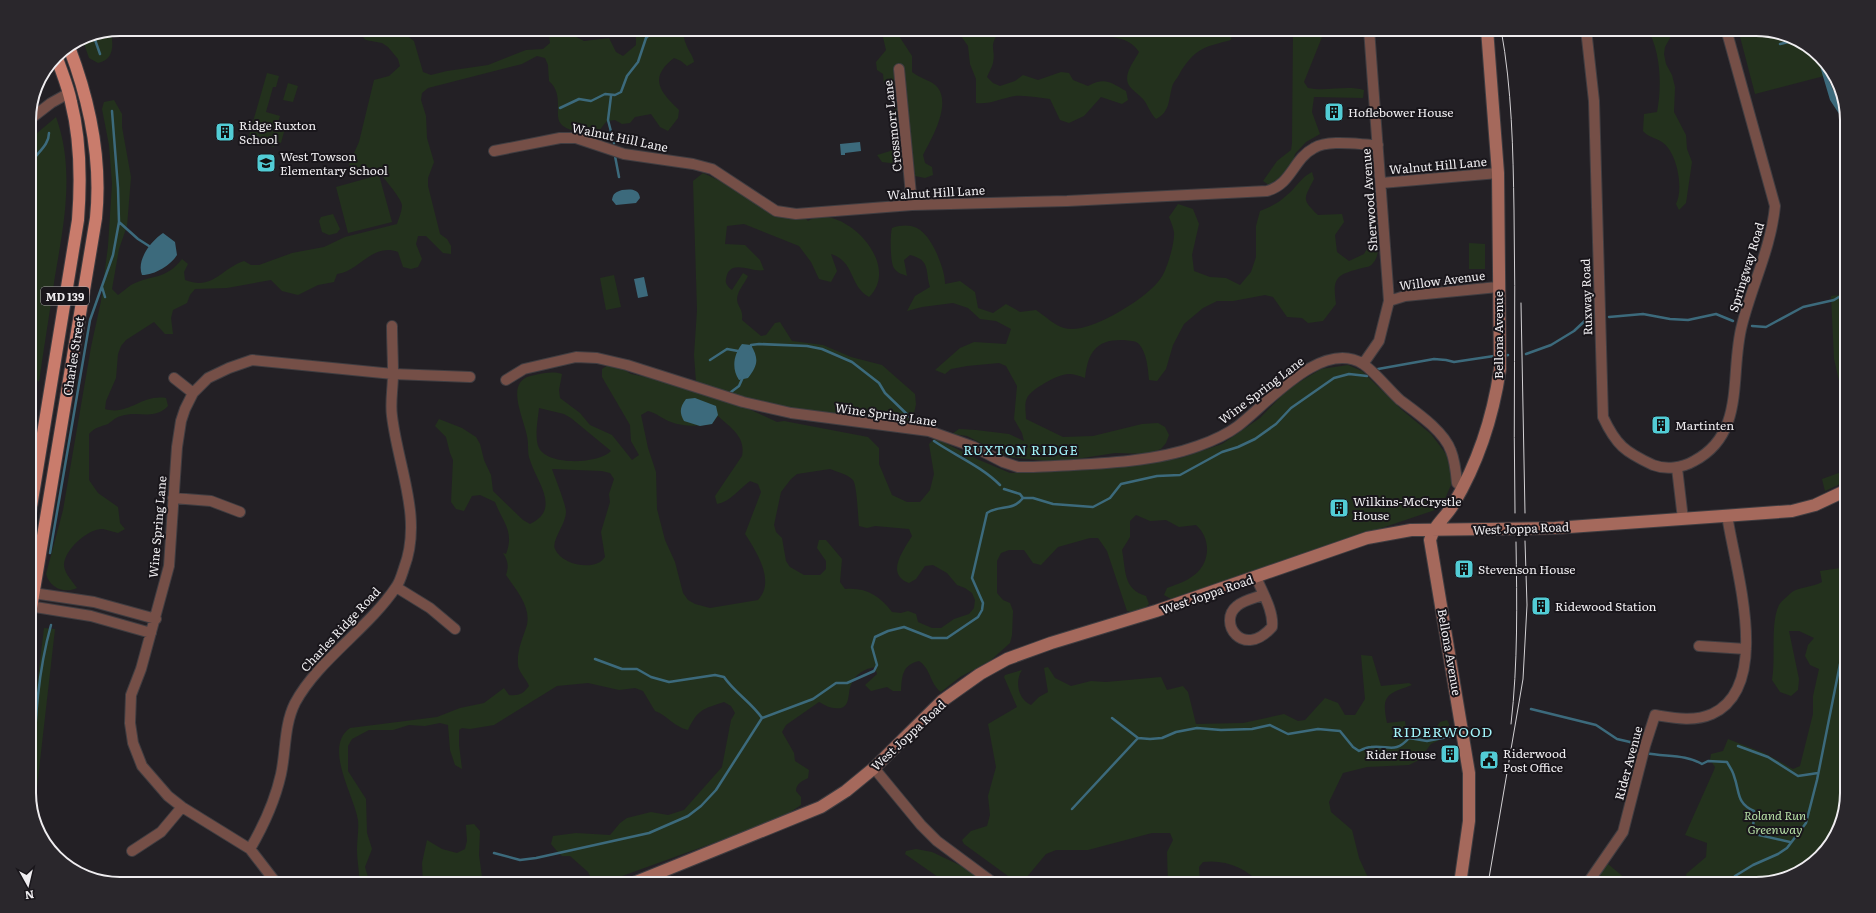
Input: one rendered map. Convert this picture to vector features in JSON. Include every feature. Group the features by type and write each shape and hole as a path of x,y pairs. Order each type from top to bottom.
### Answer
{"main road":[{"name":"Charles Street","path":"36,565 93,234 98,194 96,158 88,105 83,82 71,52"},
{"name":"Charles Street","path":"36,476 78,220 80,158 74,115 59,63"}],"street":[{"name":"Sherwood Avenue","path":"1363,364 1379,341 1387,314 1389,300 1370,36"},
{"name":"Bellona Avenue","path":"1461,877 1469,821 1469,773 1430,540 1433,530 1453,506 1488,428 1496,396 1500,369 1498,173 1488,36"},
{"name":"Ruxway Road","path":"1587,36 1594,101 1603,417 1612,436 1630,454 1657,466 1677,468"},
{"name":"Springway Road","path":"1677,468 1707,454 1729,422 1733,403 1738,338 1773,229 1775,206 1728,36"},
{"name":"Crossmorr Lane","path":"899,69 912,205"},
{"path":"36,115 51,103 69,94"},
{"name":"Walnut Hill Lane","path":"494,151 560,138 576,138 624,154 693,164 712,169 776,211 796,214 912,205 1067,201 1267,191 1276,189 1283,184 1306,153 1314,147 1326,144 1378,145"},
{"name":"Walnut Hill Lane","path":"1381,183 1498,173"},
{"name":"Willow Avenue","path":"1389,300 1405,296 1498,287"},
{"name":"Charles Ridge Road","path":"250,849 273,801 281,773 286,735 294,706 304,687 372,618 396,587 407,560 411,544 412,525 409,502 396,444 392,415 392,326"},
{"name":"Wine Spring Lane","path":"506,380 524,369 576,357 597,358 627,365 743,402 792,413 910,430 929,431 974,447 1003,462 1018,466 1033,467 1146,458 1185,450 1223,436 1238,426 1296,376 1315,365 1347,358 1363,364 1395,395 1437,431 1451,449 1457,483 1462,487"},
{"name":"Wine Spring Lane","path":"272,877 250,849 182,807 168,796 142,766 136,754 130,723 131,695 141,669 156,620 169,566 173,498 181,421 193,393 208,378 252,360 393,374 470,378"},
{"path":"174,378 193,393"},
{"path":"1677,468 1683,519"},
{"name":"West Joppa Road","path":"649,877 821,807 846,791 874,768 942,701 980,674 1007,659 1045,645 1100,629 1256,577 1367,538 1396,532 1555,528 1802,509 1840,493"},
{"path":"173,498 211,501 240,512"},
{"name":"Rider Avenue","path":"1592,877 1623,832 1643,751 1655,715 1695,718 1712,714 1726,704 1740,683 1745,664 1746,649 1744,621 1727,515"},
{"path":"1256,577 1264,595 1273,618 1272,627 1258,639 1244,640 1235,635 1230,625 1231,614 1237,606 1264,595"},
{"path":"396,587 430,608 455,629"},
{"path":"36,595 94,602 156,620"},
{"path":"36,608 91,616 151,633"},
{"path":"1700,646 1746,649"},
{"path":"874,768 921,825 937,841 986,877"},
{"path":"132,851 161,832 182,807"}],"green space":[{"path":"362,36 407,36 414,41 423,72 431,75 488,65 526,50 543,49 550,43 549,36 574,36 584,41 609,38 616,52 623,56 636,45 635,36 684,36 694,62 687,66 674,58 661,72 659,78 662,91 679,110 678,118 668,131 660,127 651,114 635,117 630,123 622,124 615,120 607,121 598,133 593,136 584,135 565,127 559,120 558,99 554,87 549,81 548,65 545,58 537,56 522,64 428,88 422,93 421,100 426,116 427,138 434,162 428,178 428,186 440,234 447,239 451,246 451,254 443,253 426,236 418,236 416,244 422,259 418,267 411,269 403,267 398,252 389,250 373,254 345,272 337,274 334,282 318,285 298,295 282,291 271,280 227,288 195,289 190,295 187,303 173,310 171,318 173,334 165,334 154,322 126,340 121,346 118,354 116,378 106,401 105,409 121,410 149,399 157,398 166,398 168,406 157,413 128,414 119,417 89,434 89,480 98,493 118,507 120,523 125,529 118,533 103,529 97,530 84,536 72,547 65,560 64,566 67,575 77,588 72,590 63,590 54,586 46,574 63,510 91,347 101,301 108,246 112,184 109,145 102,109 104,102 114,100 122,114 122,127 131,177 127,226 119,249 112,289 118,295 131,285 170,271 182,259 188,264 184,272 185,280 195,283 203,283 216,278 244,261 251,265 259,265 292,253 324,247 345,237 397,224 402,205 386,180 375,168 352,171 349,164 359,142 374,80 389,76 400,66 398,59 388,47 382,43 366,40"},
{"path":"883,36 899,36 912,56 912,72 935,85 941,95 942,104 938,123 931,141 923,155 925,163 932,167 933,175 925,178 915,176 901,66 906,160 890,163 882,162 877,155 897,149 904,144 897,125 890,93 884,84 883,74 877,70 876,62 886,50"},
{"path":"961,36 997,36 993,45 993,63 987,77 993,83 1000,86 1015,81 1023,75 1038,80 1061,72 1069,73 1073,80 1088,86 1103,81 1111,83 1126,91 1128,100 1122,104 1101,97 1084,116 1069,123 1060,120 1050,99 1015,96 991,102 976,103 976,79 970,64 968,46"},
{"path":"1095,36 1232,36 1231,40 1214,44 1202,49 1192,57 1173,84 1167,109 1156,119 1144,100 1132,89 1127,80 1129,70 1139,52 1125,40"},
{"path":"1293,36 1322,36 1304,82 1308,88 1343,88 1364,90 1363,98 1314,97 1312,112 1320,134 1306,142 1295,154 1293,162 1284,174 1269,185 1263,181 1277,161 1291,150"},
{"path":"1651,36 1671,36 1665,47 1664,54 1666,64 1672,75 1675,87 1674,112 1686,135 1687,149 1692,162 1686,203 1679,210 1676,204 1679,189 1678,171 1672,154 1662,142 1643,131 1644,114 1657,112 1659,102 1660,80 1658,58"},
{"path":"1740,36 1767,37 1783,40 1803,50 1819,65 1827,75 1755,94"},
{"path":"112,37 112,51 104,61 98,63 89,58 84,44 98,39"},
{"path":"267,73 279,76 276,87 273,87 266,112 280,116 277,126 285,128 281,143 275,141 274,147 248,139"},
{"path":"1830,81 1836,95 1833,90"},
{"path":"288,83 298,86 293,102 283,100"},
{"path":"56,117 62,137 66,176 66,196 62,237 39,382 36,379 36,134"},
{"path":"1312,172 1314,179 1306,195 1309,205 1318,215 1342,214 1344,222 1335,235 1337,252 1349,261 1364,254 1372,240 1379,243 1377,256 1371,265 1347,273 1338,278 1335,288 1336,304 1323,321 1308,323 1302,318 1287,317 1273,297 1265,295 1233,301 1217,301 1203,308 1184,324 1173,345 1166,369 1157,381 1149,380 1148,366 1142,348 1139,344 1132,341 1114,340 1100,345 1091,354 1086,369 1085,378 1071,374 1059,376 1034,390 1026,400 1026,419 1063,437 1093,436 1142,424 1158,423 1165,427 1169,435 1166,443 1161,449 1147,454 1115,453 1057,462 1008,457 967,436 952,434 959,429 976,430 1009,434 1024,441 1022,433 1014,419 1017,386 1006,366 999,363 967,366 951,369 945,374 935,370 960,348 974,342 1006,344 1011,329 996,321 980,319 968,308 953,303 922,307 907,311 915,296 930,287 926,267 917,257 910,255 904,260 907,276 895,270 891,248 892,228 901,226 915,227 925,234 937,254 944,273 945,284 960,281 975,292 978,308 993,313 1006,304 1020,312 1036,310 1061,327 1074,329 1101,321 1116,314 1144,295 1161,278 1168,263 1174,237 1173,226 1169,217 1178,204 1193,209 1199,224 1192,255 1194,271 1210,277 1226,278 1240,285 1251,272 1256,257 1256,226 1260,211 1281,200"},
{"path":"703,173 730,186 775,214 794,219 806,219 808,221 821,217 836,219 850,227 863,238 873,252 879,268 878,283 869,297 858,287 848,268 839,257 831,254 837,271 831,282 819,279 811,262 799,246 744,224 727,226 725,244 745,245 760,260 764,270 736,267 728,272 726,282 728,287 732,290 743,273 748,276 738,293 737,300 742,313 742,320 761,336 766,335 775,323 780,322 792,341 823,345 851,357 882,365 915,394 916,404 912,423 793,410 752,401 696,382 694,355 697,310 693,181"},
{"path":"379,175 392,222 348,233 336,187"},
{"path":"333,214 340,229 337,233 329,235 322,232 319,221 321,217"},
{"path":"1469,243 1485,244 1485,269 1469,269"},
{"path":"614,275 621,307 606,310 600,278"},
{"path":"1840,295 1840,385 1834,359 1831,296"},
{"path":"608,365 617,365 631,374 680,384 686,389 736,403 777,422 784,421 868,437 879,448 879,464 892,495 907,502 920,502 930,490 934,474 929,444 935,438 977,459 1010,473 1139,465 1181,458 1222,444 1260,418 1288,389 1321,369 1348,365 1362,371 1402,410 1431,434 1446,454 1452,476 1451,485 1444,501 1435,510 1171,599 1164,595 1167,588 1187,580 1197,573 1202,567 1207,553 1205,538 1196,525 1179,527 1166,520 1150,521 1136,515 1130,521 1130,537 1122,550 1125,572 1129,584 1133,589 1146,596 1149,604 1143,610 1136,613 1127,611 1107,551 1098,538 1090,538 1058,547 1041,565 1033,563 1024,550 1009,550 1001,553 997,561 997,593 1003,600 1010,603 1013,611 1012,635 1010,643 990,661 960,677 941,692 937,689 926,668 919,661 909,665 906,668 903,676 901,691 893,691 887,687 871,691 865,685 877,674 875,667 867,669 857,675 853,681 850,688 848,701 844,707 832,708 819,702 786,725 782,732 794,753 795,761 809,770 808,778 800,783 796,789 801,797 801,805 780,819 619,877 590,877 588,872 570,856 562,856 556,850 551,844 553,836 576,833 610,835 620,823 627,818 651,812 668,815 684,810 722,767 731,720 735,713 731,706 724,702 706,708 698,714 688,730 655,711 643,691 635,688 619,690 588,683 557,686 494,725 470,729 462,728 459,730 462,769 455,765 450,750 448,725 440,723 425,726 409,725 393,730 369,730 352,739 348,746 348,771 366,799 367,833 372,849 365,867 368,877 359,877 357,850 358,820 342,772 339,747 342,736 350,728 437,717 460,708 484,703 504,688 509,695 516,695 523,693 529,686 518,667 519,650 528,621 527,613 519,593 506,575 508,564 503,553 506,554 509,539 506,526 495,502 480,495 472,496 464,511 456,509 451,502 453,460 446,437 435,426 439,419 462,428 476,437 491,475 493,491 523,520 530,524 539,518 544,511 546,503 544,494 529,457 527,436 519,409 517,391 520,383 525,378 535,375 548,373 562,374 559,390 560,398 580,413 590,425 612,435 632,460 639,455 631,441 630,425 602,377 602,369","holes":["539,408 564,414 571,418 611,451 596,459 585,461 563,460 552,458 544,454 539,448 537,439","648,411 676,424 692,426 712,424 718,416 740,438 743,449 742,456 715,496 717,504 722,503 750,481 758,484 761,492 745,534 759,557 765,575 763,592 758,600 710,608 695,604 688,600 683,593 675,562 665,540 657,509 656,472 648,448 641,415","552,469 602,471 610,473 614,479 609,494 610,502 601,532 605,557 599,563 593,565 574,564 562,558 555,549 555,542 564,522 566,508","830,469 853,480 859,526 867,528 875,526 909,529 912,536 901,555 897,568 898,574 902,579 909,583 916,579 925,566 933,565 947,573 957,585 972,593 975,600 974,608 969,614 954,619 941,628 932,628 918,622 916,614 908,611 901,613 892,612 883,601 866,591 845,589 840,582 842,559 826,540 819,540 817,548 826,561 826,569 820,575 804,575 790,567 786,561 782,538 776,532 774,525 781,492 797,474"]},
{"path":"1840,473 1840,484 1825,491 1822,479"},
{"name":"Roland Run Greenway","path":"1840,568 1840,793 1834,825 1826,840 1811,856 1803,863 1783,873 1756,877 1686,877 1686,874 1706,857 1707,843 1685,835 1715,767 1710,760 1711,754 1723,751 1728,739 1764,753 1793,769 1800,766 1813,714 1813,696 1819,669 1810,665 1805,656 1808,645 1814,638 1799,631 1789,631 1799,679 1798,690 1791,696 1780,692 1772,680 1775,621 1776,612 1780,603 1792,592 1822,582 1820,571"},
{"path":"44,628 55,629 36,796 36,694"},
{"path":"1361,655 1372,656 1381,686 1409,683 1412,685 1397,691 1388,697 1385,707 1387,723 1405,721 1407,735 1412,739 1430,736 1440,722 1447,720 1450,735 1431,744 1419,760 1409,765 1367,767 1343,773 1329,802 1331,812 1352,830 1359,858 1368,877 1254,877 1242,869 1227,863 1211,861 1203,862 1199,867 1200,877 1168,877 1167,852 1173,840 1170,833 1152,833 1088,850 1056,850 1046,854 1027,877 1009,877 964,844 962,840 971,831 987,826 990,815 988,796 996,767 988,724 1017,707 1004,677 1005,675 1022,670 1018,679 1020,694 1026,702 1031,705 1039,697 1048,692 1044,668 1048,667 1055,678 1071,686 1091,681 1106,682 1161,677 1167,690 1183,686 1188,692 1196,724 1243,723 1284,714 1298,721 1305,720 1325,698 1338,703 1345,715 1355,715 1365,699"},
{"path":"474,824 480,831 479,855 482,877 423,877 422,863 427,840 442,849 457,853 465,849 467,841 466,825"},
{"path":"916,849 932,852 968,869 975,877 938,877 905,854 906,851"},
{"path":"1608,864 1624,877 1597,877 1596,876"}],"water":[{"path":"1820,66 1826,73 1837,96 1840,115 1830,100"},
{"path":"860,142 861,151 841,155 840,144"},
{"path":"631,189 636,191 638,192 640,198 636,203 616,205 612,200 613,196 616,192"},
{"path":"163,233 175,242 177,255 162,269 147,275 142,275 141,263 146,251 158,236"},
{"path":"644,277 648,296 638,298 634,279"},
{"path":"742,344 751,345 755,354 756,362 754,369 748,378 739,380 735,371 734,361"},
{"path":"695,398 716,406 718,415 712,424 700,426 684,421 681,415 682,405 686,399"}],"waterway":[{"path":"560,108 579,99 591,101 605,94 615,95 621,92 627,76 638,62 648,36"},
{"path":"95,40 100,54"},
{"path":"1780,44 1787,42"},
{"path":"611,96 608,120 614,143"},
{"path":"50,553 90,320 113,255 119,222 112,111"},
{"path":"36,156 47,142 49,133"},
{"path":"615,156 619,177"},
{"path":"119,222 138,239 149,246"},
{"path":"102,287 105,297"},
{"path":"1752,326 1766,327 1803,307 1834,300 1840,296"},
{"path":"1609,317 1643,314 1670,319 1688,320 1716,314 1733,321"},
{"path":"1526,354 1551,345 1574,331 1589,317"},
{"path":"750,349 751,345 759,344 807,346 822,349 852,362 879,383 885,393 914,421"},
{"path":"710,360 727,349 738,351"},
{"path":"1504,356 1508,355"},
{"path":"1378,369 1434,359 1454,362 1494,356"},
{"path":"1004,489 1020,494 1023,498 1033,498 1053,504 1093,507 1110,498 1121,484 1157,476 1180,475 1222,452 1238,447 1255,439 1276,424 1291,408 1334,378 1349,374 1367,376"},
{"path":"731,392 739,386 743,377"},
{"path":"934,441 985,472 1000,485"},
{"path":"494,853 520,860 536,858 649,833 688,816 701,806 716,790 762,718 813,699 836,683 847,683 874,671 877,665 872,647 875,637 888,631 904,627 932,638 947,638 978,617 982,610 983,603 972,578 987,513 992,510 1015,505 1023,498"},
{"path":"36,718 40,678 51,625"},
{"path":"595,659 622,669 637,669 651,677 669,682 715,675 724,677 762,718"},
{"path":"1734,877 1753,865 1778,854 1787,848 1806,823 1817,780 1840,664"},
{"path":"1531,709 1596,725 1617,739 1630,742 1641,752"},
{"path":"1112,718 1138,738 1150,739 1162,738 1176,732 1197,728 1221,730 1252,729 1270,725 1288,734 1318,729 1340,731 1353,747 1359,751 1370,747 1392,748 1400,746 1409,738 1427,741 1458,735"},
{"path":"1072,809 1138,738"},
{"path":"1738,746 1768,757 1798,776 1818,773"},
{"path":"1646,753 1682,757 1702,764 1708,761 1727,762 1732,770 1741,801 1748,808 1754,811 1753,830 1759,835 1790,842"}],"tram line":[{"path":"1502,36 1510,97 1513,165 1515,248 1515,513"},
{"path":"1521,303 1525,513"},
{"path":"1489,877 1523,679 1527,605 1525,541"},
{"path":"1511,724 1516,656 1516,542"}],"place":[{"name":"Hoflebower House","path":"1334,112"},
{"name":"Ridge Ruxton School","path":"225,132"},
{"name":"West Towson Elementary School","path":"266,163"},
{"name":"Martinten","path":"1661,425"},
{"name":"Wilkins-McCrystle House","path":"1339,508"},
{"name":"Stevenson House","path":"1464,569"},
{"name":"Ridewood Station","path":"1541,606"},
{"name":"Rider House","path":"1450,754"},
{"name":"Riderwood Post Office","path":"1489,760"}],"district":[{"name":"RUXTON RIDGE","path":"1021,449"},
{"name":"RIDERWOOD","path":"1443,731"}]}
